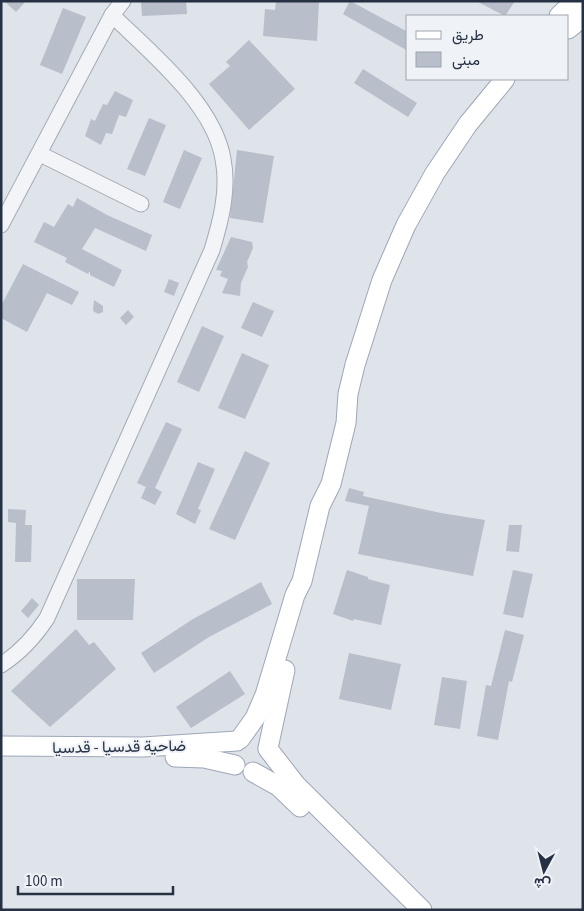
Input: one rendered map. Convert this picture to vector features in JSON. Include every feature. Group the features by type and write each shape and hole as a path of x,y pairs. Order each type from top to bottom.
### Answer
{"main road":[{"path":"559,15 575,1"},
{"path":"569,28 583,17"},
{"path":"404,910 288,794 266,778 240,769 235,765 232,752 260,707 295,595 302,581 320,506 331,484 346,423 348,394 371,308 406,225 451,148 504,80"},
{"path":"253,772 266,764 272,721 303,598 302,581"},
{"path":"239,740 246,736 259,738 296,785 422,910"},
{"name":"ضاحية قدسيا - قدسيا","path":"1,746 143,747 239,740"},
{"name":"ضاحية قدسيا - قدسيا","path":"1,755 194,757 235,765"}],"street":[{"path":"1,225 40,154 115,7 189,94 206,118 223,158 224,202 212,250 47,618 18,655 1,665"},
{"path":"40,154 141,204"}],"building":[{"path":"4,1 26,1 16,12"},
{"path":"141,1 186,1 187,14 142,16"},
{"path":"276,1 319,1 317,41 263,36 265,9 275,10"},
{"path":"350,1 406,31 406,50 343,14"},
{"path":"476,1 515,1 506,15"},
{"path":"63,8 86,17 62,74 40,65"},
{"path":"249,40 295,89 249,130 209,84 230,66 226,62"},
{"path":"363,69 417,103 408,117 354,83"},
{"path":"115,91 133,100 126,117 119,115 112,134 106,133 101,145 85,136 91,119 95,121 103,104 107,105"},
{"path":"149,118 166,125 145,176 127,169"},
{"path":"184,150 202,158 180,209 163,202"},
{"path":"237,150 274,156 263,223 230,218"},
{"path":"77,198 107,215 152,235 146,251 95,228 82,249 122,270 114,287 90,275 90,271 88,274 65,262 67,258 34,242 44,222 54,227 68,204 73,207"},
{"path":"231,237 252,242 253,248 241,283 240,296 222,293 228,279 220,276 222,271 216,270"},
{"path":"23,264 79,292 72,305 47,293 27,332 1,318 1,306"},
{"path":"169,279 179,283 174,296 164,292"},
{"path":"94,300 103,306 103,312 98,314 93,311"},
{"path":"253,302 274,311 262,337 241,328"},
{"path":"128,310 134,317 126,325 120,318"},
{"path":"202,326 224,336 199,392 177,382"},
{"path":"242,353 269,365 245,419 218,408"},
{"path":"166,422 182,429 155,488 162,492 155,505 141,498 146,487 137,483"},
{"path":"245,451 270,463 235,540 209,529"},
{"path":"198,462 215,469 198,509 201,510 195,524 176,514"},
{"path":"349,488 364,492 363,496 441,513 485,520 473,576 358,554 369,506 345,501"},
{"path":"8,509 26,510 25,525 32,525 31,562 15,562 16,523 8,522"},
{"path":"509,525 522,525 519,552 506,551"},
{"path":"347,570 368,577 368,579 390,585 381,625 354,619 353,621 333,614"},
{"path":"513,570 533,574 523,618 503,614"},
{"path":"77,579 135,579 133,620 77,620"},
{"path":"261,582 272,604 209,637 154,673 141,653 193,619"},
{"path":"32,598 39,605 28,618 21,611"},
{"path":"76,629 89,645 94,642 116,669 50,727 11,691"},
{"path":"505,630 524,635 512,682 509,681 498,740 477,736 486,685 491,686"},
{"path":"349,653 401,664 391,710 339,699"},
{"path":"230,671 245,694 191,728 176,707"},
{"path":"442,677 467,681 460,729 434,725"}]}
